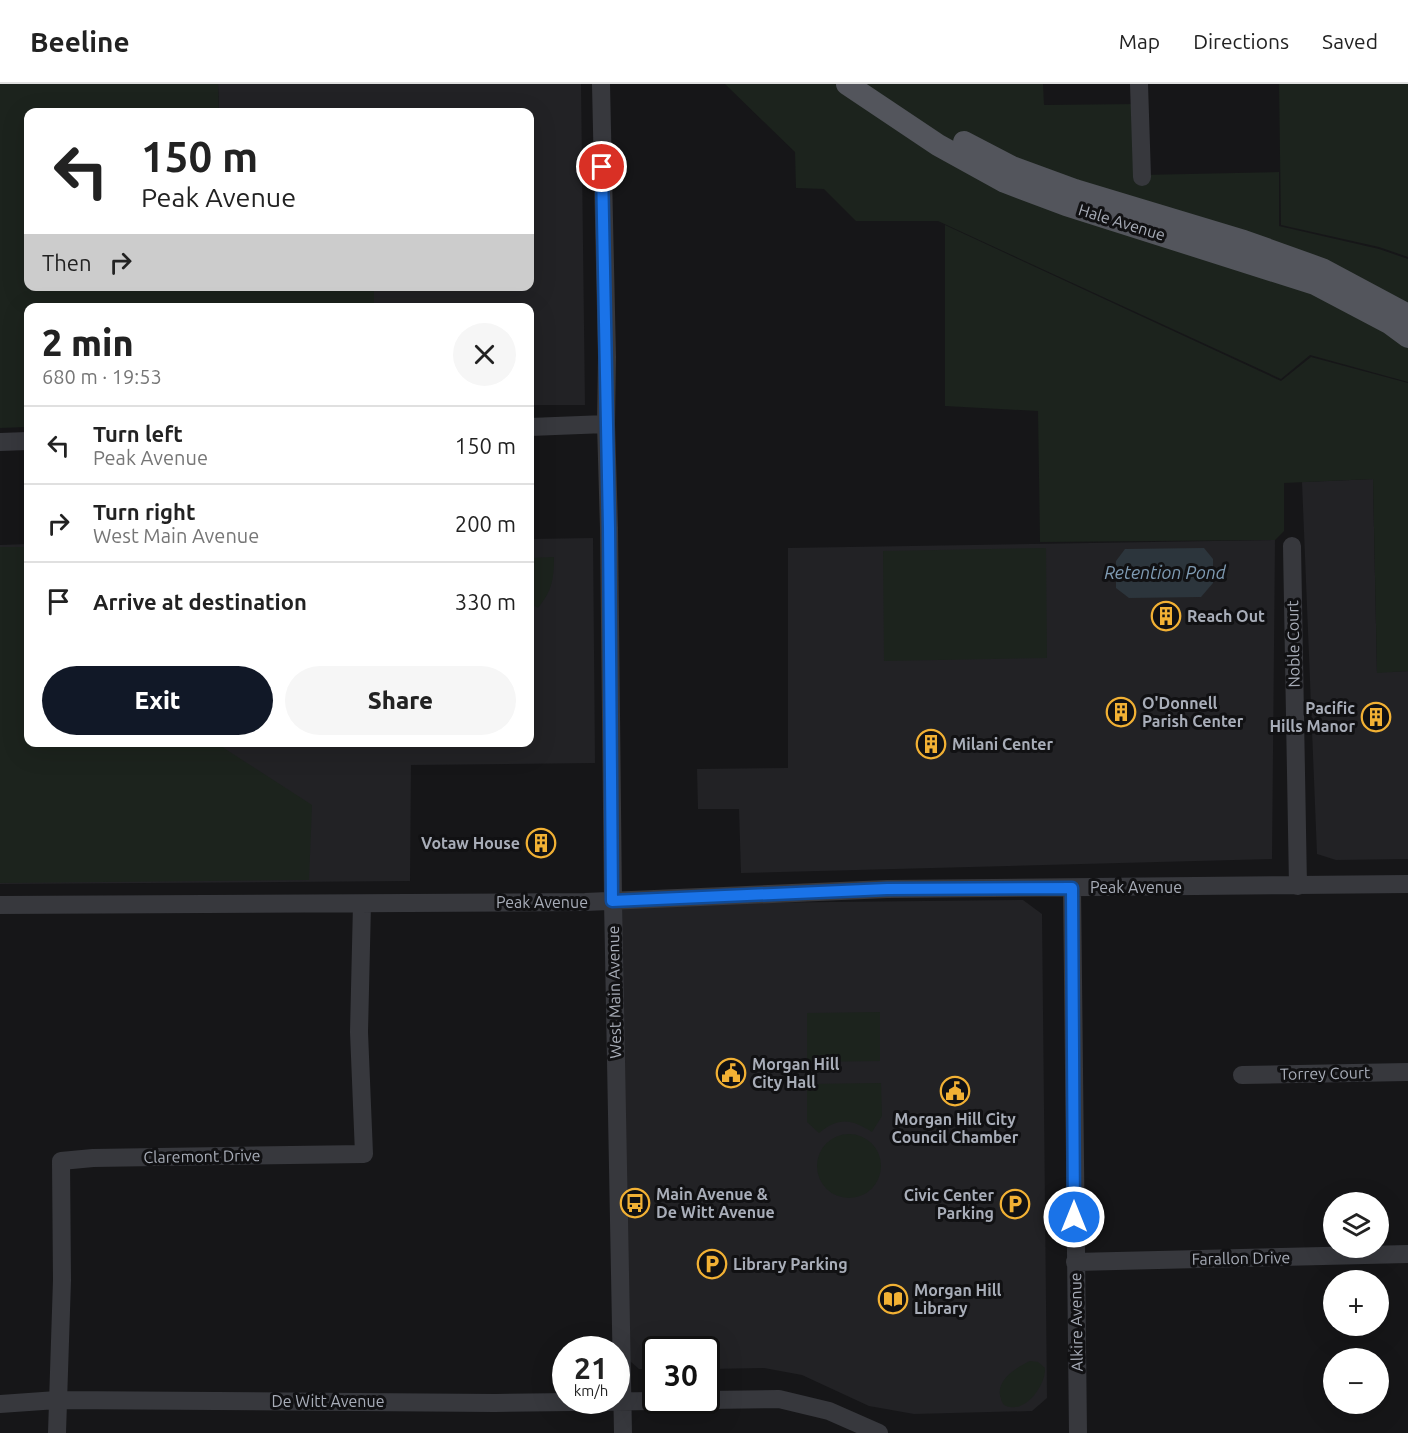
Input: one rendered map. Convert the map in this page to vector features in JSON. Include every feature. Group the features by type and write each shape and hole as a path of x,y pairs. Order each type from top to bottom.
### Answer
{"main road":[{"name":"Hale Avenue","path":"847,84 947,150 1005,182 1066,205 1315,284 1389,323 1408,337"},
{"name":"Hale Avenue","path":"875,84 976,150 1012,167 1075,190 1244,241 1322,269 1408,315"}],"street":[{"name":"West Main Avenue","path":"601,84 607,357 612,901 622,1336"},
{"path":"1139,84 1142,177"},
{"path":"534,427 606,424"},
{"path":"0,442 24,441"},
{"name":"Noble Court","path":"1292,546 1298,886"},
{"name":"Peak Avenue","path":"0,905 612,901 887,889 1408,884"},
{"name":"Alkire Avenue","path":"1072,888 1078,1433"},
{"name":"Claremont Drive","path":"57,1433 62,1280 61,1161 105,1158 364,1154 359,1032 362,904"},
{"name":"Torrey Court","path":"1242,1075 1408,1072"},
{"name":"Farallon Drive","path":"1075,1262 1408,1254"},
{"path":"720,1400 778,1399 829,1411 879,1433"},
{"name":"De Witt Avenue","path":"0,1404 57,1400 552,1402"},
{"name":"West Main Avenue","path":"623,1414 623,1433"}],"shaded area":[{"path":"0,84 218,84 219,108 24,108 24,291 374,291 374,303 24,303 24,427 0,428"},
{"path":"218,84 581,84 585,405 534,405 534,303 374,303 374,291 534,291 534,108 219,108"},
{"path":"725,84 1043,84 1044,105 1139,104 1141,175 1279,172 1279,226 1379,249 1408,259 1408,382 1310,355 1281,379 938,221 856,221 824,189 796,188 795,152"},
{"path":"1279,84 1408,84 1408,257 1379,247 1281,225"},
{"path":"945,225 1281,381 1311,357 1408,383 1408,671 1377,673 1373,479 1284,483 1284,531 1275,540 1040,542 1038,411 945,406"},
{"path":"1373,479 1377,672 1408,671 1408,859 1336,860 1317,854 1302,482"},
{"path":"593,538 595,763 411,765 410,881 0,884 0,545 24,544 24,747 534,747 534,539"},
{"path":"1275,540 1272,859 741,873 739,809 698,809 697,769 788,768 788,548"},
{"path":"0,547 24,547 24,747 222,747 312,805 309,880 0,883"},
{"path":"1046,548 1047,658 884,661 883,551"},
{"path":"554,557 551,584 538,608 534,606 534,558"},
{"path":"1023,900 1042,914 1047,1398 1032,1411 914,1414 869,1406 802,1375 764,1368 720,1369 720,1336 642,1336 642,1369 630,1361 630,1336 622,1336 616,916 626,904"},
{"path":"880,1012 880,1061 807,1062 807,1013"},
{"path":"881,1083 882,1116 872,1132 858,1124 839,1122 819,1133 807,1122 807,1084"},
{"path":"843,1134 855,1134 872,1143 879,1154 881,1166 879,1178 872,1189 855,1198 843,1198 831,1193 822,1184 817,1172 817,1160 822,1148 831,1139"},
{"path":"1030,1361 1038,1362 1045,1368 1042,1382 1033,1396 1021,1406 1005,1406 1000,1392 1001,1386 1008,1375"}],"water":[{"name":"Retention Pond","path":"1204,548 1213,559 1213,583 1201,597 1129,598 1116,588 1116,561 1125,549"}],"place":[{"name":"Reach Out","path":"1166,616"},
{"name":"O'Donnell Parish Center","path":"1121,712"},
{"name":"Pacific Hills Manor","path":"1376,717"},
{"name":"Milani Center","path":"931,744"},
{"name":"Votaw House","path":"541,843"},
{"name":"Morgan Hill City Hall","path":"731,1073"},
{"name":"Morgan Hill City Council Chamber","path":"955,1091"},
{"name":"Main Avenue & De Witt Avenue","path":"635,1203"},
{"name":"Civic Center Parking","path":"1015,1204"},
{"name":"Library Parking","path":"712,1264"},
{"name":"Morgan Hill Library","path":"893,1299"}],"route":[{"path":"602,167 609,482 612,901 887,889 1072,888 1074,1217"}]}
